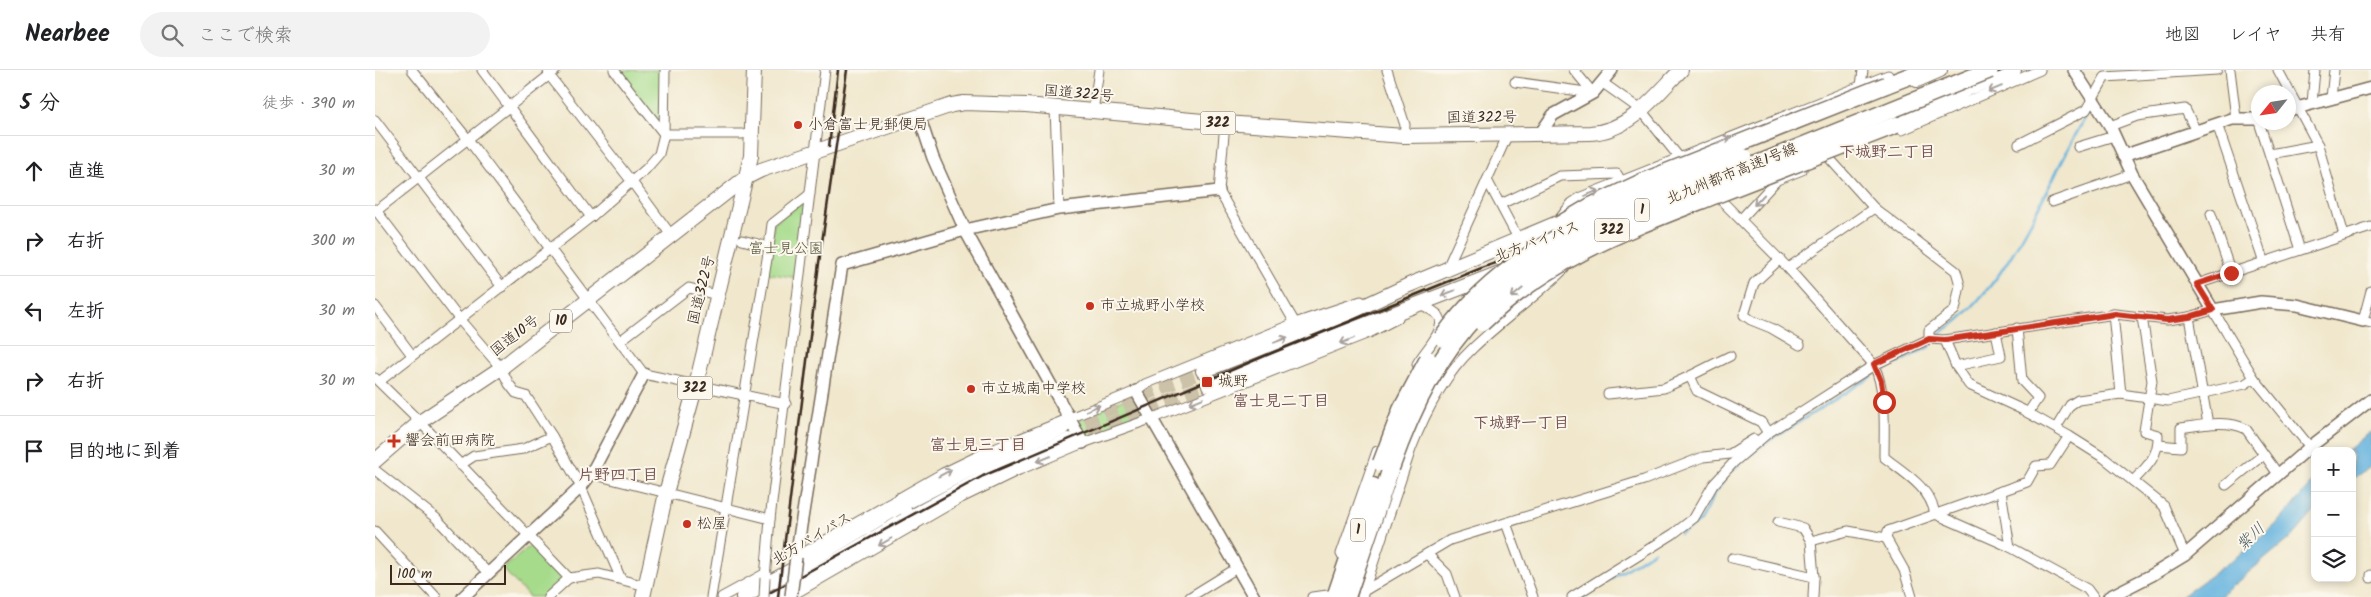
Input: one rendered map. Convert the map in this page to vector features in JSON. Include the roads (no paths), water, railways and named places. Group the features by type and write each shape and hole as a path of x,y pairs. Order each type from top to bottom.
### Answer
{"highway":[{"path":"744,70 741,160 745,178"},
{"path":"745,178 751,156 754,70"},
{"name":"国道322号","path":"645,592 666,493 696,385 745,178 761,170 919,116 964,103 1055,108 1404,136 1601,132 1620,127 1641,110 1681,70"},
{"path":"1444,336 1460,310 1501,268 1575,214 1645,181 1925,70"},
{"name":"北方バイパス","path":"1203,371 1351,312 1447,268 1939,70"},
{"name":"北九州都市高速1号線","path":"1330,596 1401,410 1415,382 1444,336 1481,292 1503,273 1523,257 1572,229 1623,205 1960,70"},
{"name":"北九州都市高速1号線","path":"1347,597 1391,468 1423,390 1452,343 1489,301 1532,266 1579,238 1628,216 1990,70"},
{"name":"北方バイパス","path":"1209,385 1601,235 2014,70"},
{"path":"1391,468 1426,393 1440,369 1462,342 1491,315 1533,280 1555,265 1607,238 1896,125 1962,90"},
{"name":"国道10号","path":"375,461 420,422 501,368 745,178"},
{"name":"北方バイパス","path":"743,597 805,563 902,502 983,463 1072,432"},
{"name":"北方バイパス","path":"774,597 989,476 1072,432"}],"street":[{"path":"412,70 467,138 644,374 786,404"},
{"path":"482,70 591,217"},
{"path":"614,70 664,134"},
{"path":"569,578 378,379 460,320 633,182 659,154 664,134 665,70"},
{"path":"764,597 770,519 786,404 825,70"},
{"path":"1093,111 1099,70"},
{"path":"1387,70 1405,126 1404,136"},
{"path":"1574,70 1593,93"},
{"path":"1540,134 1553,115 1593,93 1612,70"},
{"path":"1861,86 1863,70"},
{"path":"1556,224 1572,203 1581,197 1903,70"},
{"path":"1741,219 1777,180 1926,120 2040,70"},
{"path":"2074,70 2093,97 2112,131 2132,174 2254,378 2310,447"},
{"path":"2019,144 2086,110 2105,77 2217,70"},
{"path":"2229,70 2236,118"},
{"path":"2278,70 2284,85"},
{"path":"2312,103 2315,70"},
{"path":"2331,98 2334,70"},
{"path":"621,579 581,488 552,436 526,396 516,393 501,368 460,320 376,210 551,72 671,235"},
{"path":"1515,82 1593,93"},
{"path":"1603,83 1641,110 1679,158 1780,259 1874,364 1881,381 1884,402 1884,457 1923,488 1933,502 1935,514"},
{"path":"2296,107 2371,88"},
{"path":"1055,108 1059,209"},
{"path":"2078,147 2112,131 2137,116 2185,109 2196,131"},
{"path":"2296,111 2318,145 2344,235"},
{"path":"919,116 933,158 965,230 1072,432"},
{"path":"2123,156 2236,118 2251,119"},
{"path":"375,120 502,286"},
{"path":"1225,123 1219,191 1295,323"},
{"path":"2217,124 2264,262"},
{"path":"2262,130 2300,250"},
{"path":"664,134 743,134"},
{"path":"1447,268 1508,134"},
{"path":"2270,154 2318,145"},
{"path":"1830,159 1874,208 1956,271 1960,285 1955,310 1929,330 1929,339"},
{"path":"1501,204 1560,176 1617,174 1621,181"},
{"path":"2052,202 2132,174"},
{"path":"1487,180 1546,286"},
{"path":"791,596 842,265 965,230 1059,209 1219,191"},
{"path":"711,597 772,224 810,194"},
{"path":"1788,268 1874,208"},
{"path":"2211,214 2231,273"},
{"path":"2197,284 2344,235 2371,228"},
{"path":"1363,594 1411,448 1419,428 1446,380 1472,349 1546,286 1601,235"},
{"path":"742,240 769,247"},
{"path":"1780,259 1754,283 1744,315 1800,345"},
{"path":"1072,432 1145,384 1295,323 1409,285"},
{"path":"620,341 689,288 717,295"},
{"path":"1572,597 1673,534 1694,518 1713,485 1734,462 1765,436 1874,364 1929,339 1945,340 2113,314 2167,320 2261,302 2297,306 2367,322 2371,291"},
{"path":"1072,432 1153,418 1369,333 1422,304 1437,314 1441,325 1438,334 1422,354 1395,406 1361,492 1330,596 1312,597"},
{"path":"375,306 412,355"},
{"path":"2113,314 2121,394"},
{"path":"2133,481 2153,461 2159,445 2158,435 2144,432 2151,380 2142,317"},
{"path":"2189,317 2208,424"},
{"path":"2017,328 2022,381 2038,398 2028,413"},
{"path":"1956,366 2001,356 1996,332"},
{"path":"1945,340 1956,366 1969,385 2028,413 2069,436 2104,458 2163,506 2185,555"},
{"path":"1608,394 1664,388 1730,356"},
{"path":"463,597 581,488 591,474 644,374"},
{"path":"1690,376 1697,391 1761,422 1765,436"},
{"path":"2056,428 2070,405 2078,400 2121,394 2168,401 2245,384 2254,378"},
{"path":"1136,391 1253,597"},
{"path":"2109,597 2152,575 2185,555 2310,447 2371,400"},
{"path":"2159,445 2181,447 2181,428 2208,424 2238,425 2246,430 2278,474"},
{"path":"460,465 474,456 523,449 552,436"},
{"path":"1363,594 1450,540 1644,480 1703,457 1730,454 1752,440 1765,436"},
{"path":"1912,597 1904,570 1887,538 1889,531 2027,482 2036,466 2050,465 2069,436"},
{"path":"2227,485 2263,455"},
{"path":"375,470 436,518 489,573"},
{"path":"591,474 770,519"},
{"path":"2001,491 2010,547"},
{"path":"791,596 912,520 902,502 796,557"},
{"path":"1935,514 2010,547 2087,589 2093,597"},
{"path":"1778,522 1803,528 1811,541 1814,577 1813,597"},
{"path":"1506,523 1533,597"},
{"path":"375,531 436,597"},
{"path":"1811,541 1848,531 1887,538"},
{"path":"1427,554 1447,574 1455,597"},
{"path":"1732,558 1814,577"},
{"path":"1189,597 1237,568"},
{"path":"548,597 569,578 599,574 621,579 645,592"},
{"path":"722,597 765,576"}],"water":[{"path":"2371,431 2371,466 2356,476 2356,447 2352,447"},
{"path":"2311,484 2311,516 2296,533 2219,597 2181,597 2250,547 2279,522"}],"waterway":[{"path":"1936,337 1964,315 1984,293 2013,254 2088,113"},
{"path":"1880,372 1929,347 1933,341"},
{"path":"1733,470 1758,448 1875,374"},
{"path":"1680,534 1700,521 1715,493 1727,476"},
{"path":"1583,597 1654,551"}],"tunnel":[{"path":"1064,427 1203,371"},
{"path":"1069,440 1209,385"}],"railway":[{"path":"829,147 838,70"},
{"path":"778,597 819,263 847,70"},
{"path":"762,597 983,476 1267,355 1484,267 1534,250 2003,70"}],"place":[{"name":"小倉富士見郵便局","path":"798,125"},
{"name":"市立城野小学校","path":"1090,306"},
{"name":"城野","path":"1207,382"},
{"name":"市立城南中学校","path":"971,389"},
{"name":"響会前田病院","path":"394,441"},
{"name":"松屋","path":"687,524"}],"district":[{"name":"下城野二丁目","path":"1887,152"},
{"name":"富士見二丁目","path":"1281,401"},
{"name":"下城野一丁目","path":"1521,423"},
{"name":"富士見三丁目","path":"978,445"},
{"name":"片野四丁目","path":"618,475"}],"park label":[{"name":"富士見公園","path":"786,249"}],"water label":[{"name":"紫川","path":"2251,537"}]}
